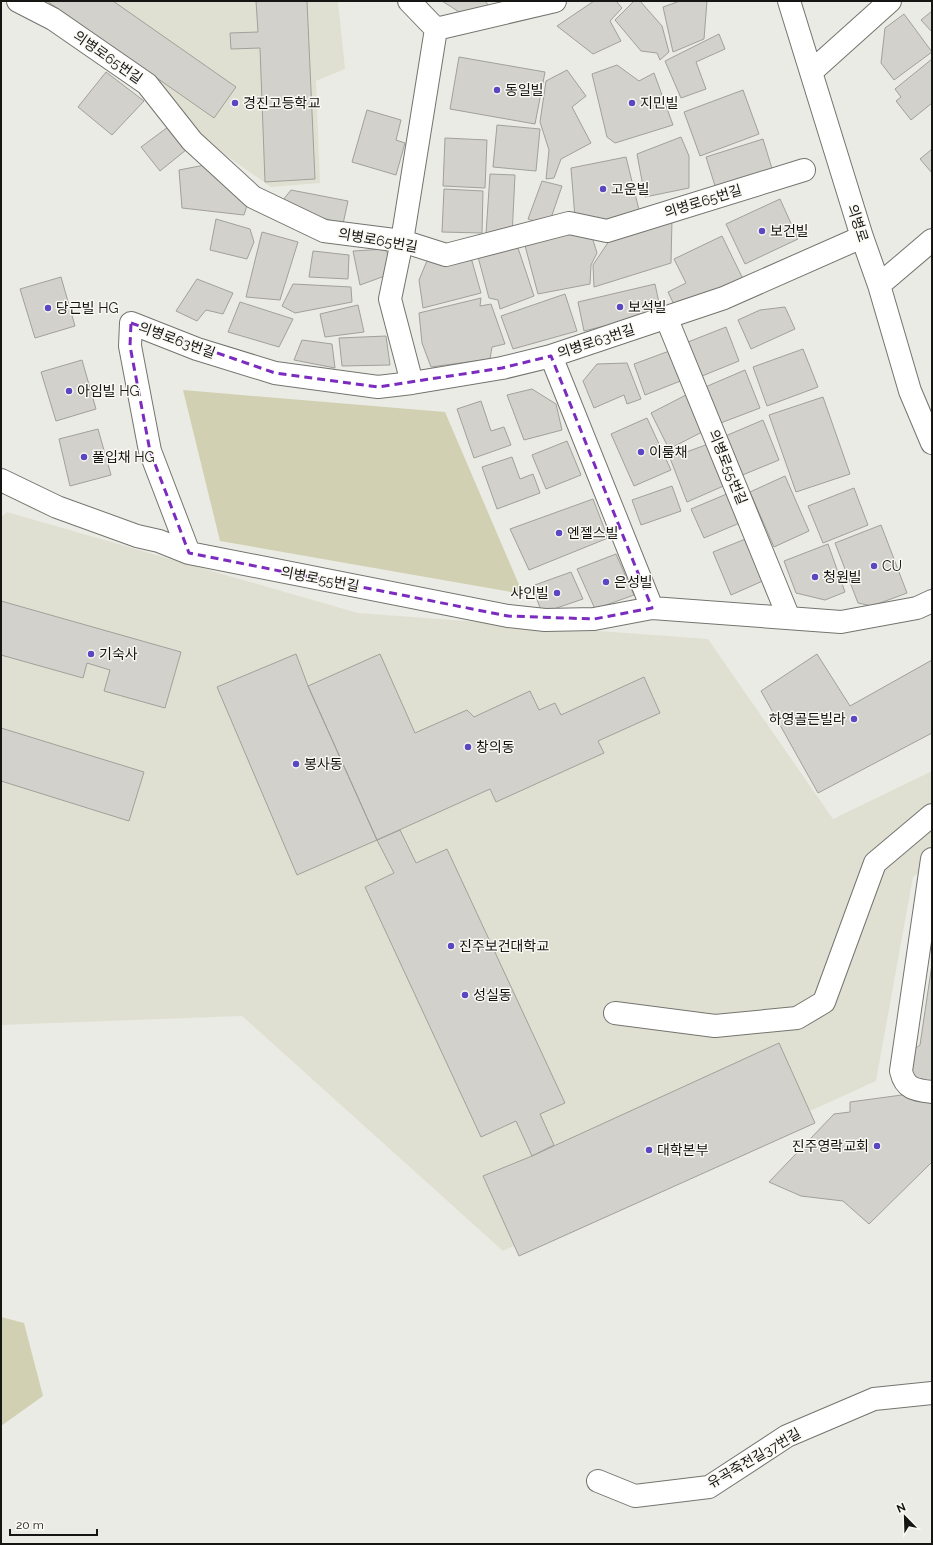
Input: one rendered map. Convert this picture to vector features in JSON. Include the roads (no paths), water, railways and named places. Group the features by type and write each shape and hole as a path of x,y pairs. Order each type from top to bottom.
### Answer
{"street":[{"name":"의병로65번길","path":"18,1 53,19 146,84 192,141 253,197 324,231 402,241 446,255 569,223 608,231 804,170"},
{"path":"409,1 436,29"},
{"path":"436,29 555,1"},
{"name":"의병로","path":"789,1 862,237 879,285 910,391 932,443"},
{"path":"811,72 890,1"},
{"path":"412,383 390,299 402,241 436,29"},
{"name":"의병로63번길","path":"189,554 150,451 130,346 131,323 198,349 276,373 378,387 412,383 502,368 551,356 724,298 862,237"},
{"path":"879,285 932,240"},
{"name":"의병로55번길","path":"666,317 789,618"},
{"path":"551,356 652,608"},
{"name":"의병로55번길","path":"1,480 57,507 137,536 160,541 189,554 508,616 545,620 594,619 652,608 841,622 917,608 932,601"},
{"path":"615,1013 715,1026 797,1018 824,1002 875,863 932,815"},
{"path":"932,859 901,1071 903,1080 910,1088 932,1092"},
{"name":"유곡죽전길37번길","path":"598,1481 635,1496 710,1487 788,1436 874,1399 932,1393"}],"place":[{"name":"동일빌","path":"497,90"},
{"name":"경진고등학교","path":"235,103"},
{"name":"지민빌","path":"632,103"},
{"name":"고운빌","path":"603,189"},
{"name":"보건빌","path":"762,231"},
{"name":"보석빌","path":"620,307"},
{"name":"당근빌 HG","path":"48,308"},
{"name":"아임빌 HG","path":"69,391"},
{"name":"이룸채","path":"641,452"},
{"name":"풀입채 HG","path":"84,457"},
{"name":"엔젤스빌","path":"559,533"},
{"name":"CU","path":"874,566"},
{"name":"청원빌","path":"815,577"},
{"name":"은성빌","path":"606,582"},
{"name":"샤인빌","path":"557,593"},
{"name":"기숙사","path":"91,654"},
{"name":"하영골든빌라","path":"854,719"},
{"name":"창의동","path":"468,747"},
{"name":"봉사동","path":"296,764"},
{"name":"진주보건대학교","path":"451,946"},
{"name":"성실동","path":"465,995"},
{"name":"진주영락교회","path":"877,1146"},
{"name":"대학본부","path":"649,1150"}]}
